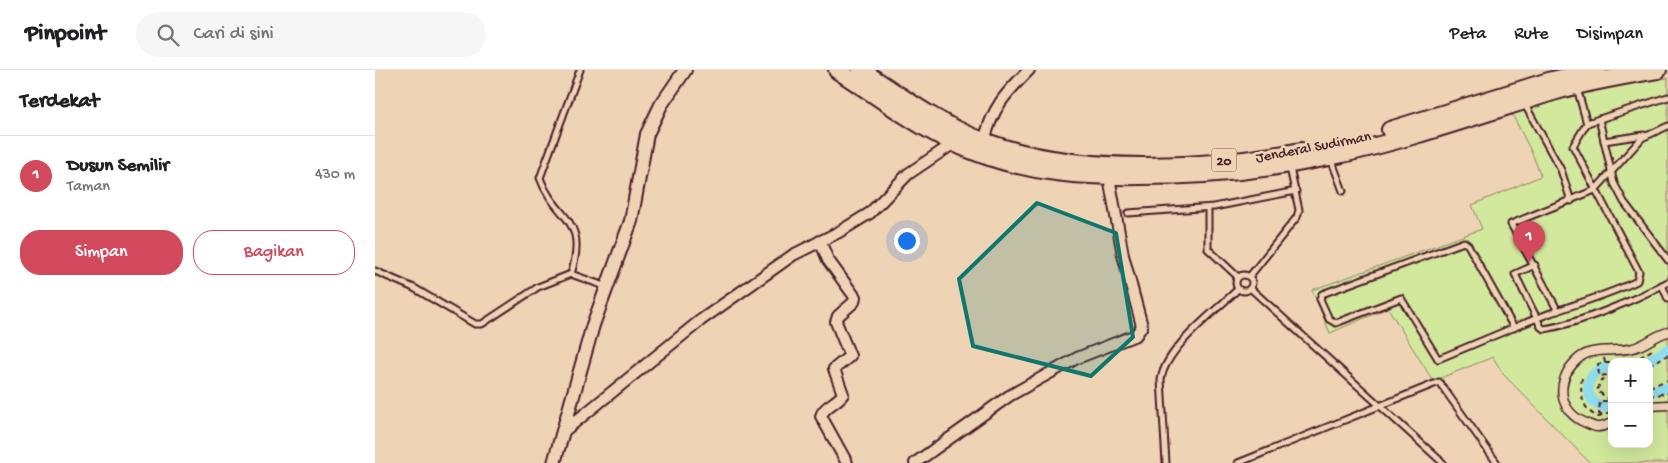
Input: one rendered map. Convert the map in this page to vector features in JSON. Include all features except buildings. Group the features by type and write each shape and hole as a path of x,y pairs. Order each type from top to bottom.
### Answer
{"highway":[{"name":"20","path":"837,70 954,143 1023,167 1063,175 1109,177 1203,174 1288,159 1330,156 1523,103 1577,86 1659,70"},
{"name":"Jenderal Sudirman","path":"861,70 951,126 984,142 1027,155 1064,162 1102,164 1201,163 1288,159 1552,80 1598,70"}],"street":[{"path":"555,463 593,325 631,221 647,134 661,105 685,70"},
{"path":"984,142 988,126 999,102 1029,70"},
{"path":"564,432 701,320 793,255 870,212 908,174 954,143"},
{"path":"915,463 1009,396 1077,358 1136,335 1141,330 1143,326 1123,255 1109,177"},
{"path":"820,241 828,260 855,297 854,302 838,316 835,322 850,356 834,370 843,394 839,400 824,410 821,416 847,463"},
{"path":"1608,424 1597,427 1577,419 1567,410 1561,394 1563,378 1576,360 1583,354 1636,348 1658,335 1668,332"},
{"path":"1653,406 1668,405"}],"lane":[{"path":"571,274 577,254 577,237 540,178 580,70"},
{"path":"1577,86 1587,124"},
{"path":"1515,328 1468,245 1464,242 1322,294 1320,299 1329,319 1336,322 1401,298 1438,358 1515,328 1558,310 1616,291 1637,281 1640,276 1573,146 1587,124 1668,97"},
{"path":"1523,103 1561,170 1571,200"},
{"path":"1599,119 1612,171 1624,202 1668,260"},
{"path":"1558,310 1511,224 1595,190 1642,138 1668,126"},
{"path":"1604,141 1650,134"},
{"path":"1330,156 1343,191"},
{"path":"1249,276 1295,221 1299,210 1288,159"},
{"path":"1128,213 1208,208 1296,191"},
{"path":"1208,208 1208,249 1238,277"},
{"path":"1535,265 1515,274 1541,327 1544,329 1574,322 1668,282"},
{"path":"375,271 414,288 469,322 483,324 538,287 571,274 607,287"},
{"path":"1238,277 1249,276"},
{"path":"1249,276 1252,283 1250,288"},
{"path":"1238,277 1236,284 1239,289"},
{"path":"1662,285 1668,299"},
{"path":"1239,289 1246,290 1250,288"},
{"path":"1250,288 1443,463"},
{"path":"1166,463 1161,380 1164,370 1175,351 1239,289"},
{"path":"1238,463 1315,430 1439,382 1497,463"}],"path":[{"path":"1638,358 1658,346"},
{"path":"1653,363 1668,355"},
{"path":"1598,364 1599,376 1608,376"},
{"path":"1582,378 1581,395 1589,412 1599,417 1608,414"},
{"path":"1608,378 1601,380 1597,392 1608,398"},
{"path":"1653,386 1668,380"},
{"path":"1653,395 1668,392"},
{"path":"1599,414 1600,401 1608,400"}],"highlighted area":[{"path":"1037,203 1116,233 1133,337 1091,376 973,346 959,279"}],"green space":[{"path":"1668,78 1668,463 1590,463 1503,374 1493,357 1433,381 1388,308 1330,333 1312,290 1482,229 1472,205 1541,176 1532,153 1511,112 1627,84"}],"waterway":[{"path":"1653,358 1668,349"},
{"path":"1608,369 1601,370 1593,375 1589,382 1588,390 1590,397 1595,403 1603,407 1608,406"},
{"path":"1653,390 1668,388"}],"place":[{"name":"Dusun Semilir","path":"1529,262"}]}
